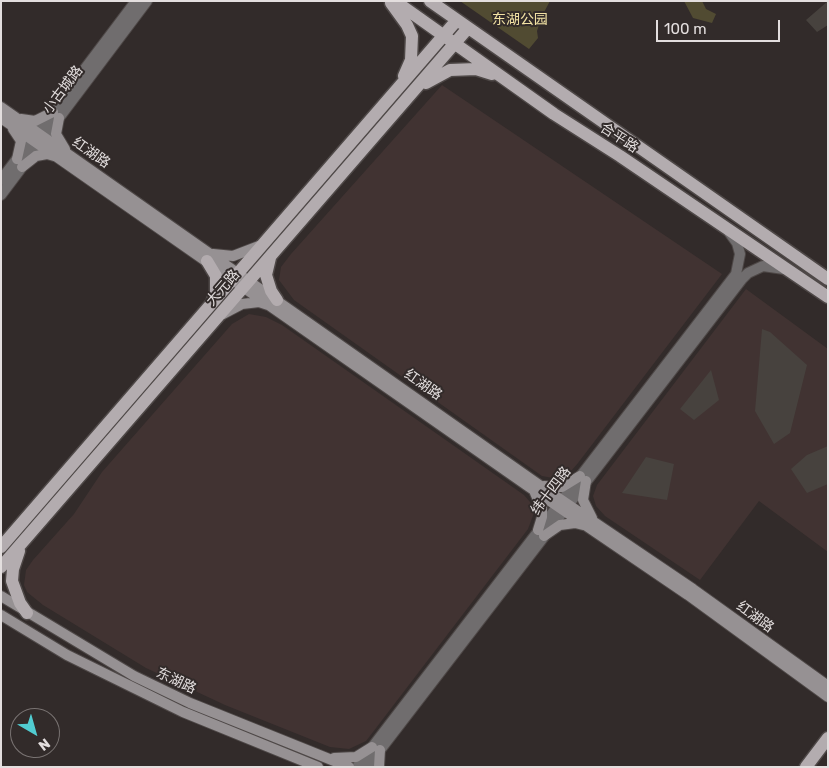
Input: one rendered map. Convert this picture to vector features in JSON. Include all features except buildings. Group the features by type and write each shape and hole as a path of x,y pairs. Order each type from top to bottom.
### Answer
{"main road":[{"path":"390,1 407,24 412,36 405,91"},
{"name":"合平路","path":"395,1 507,80 828,297"},
{"name":"合平路","path":"430,1 828,279"},
{"name":"大元路","path":"1,547 208,308 273,254 405,91 444,35 462,24"},
{"name":"大元路","path":"1,567 216,319 266,242 405,91 455,43 462,24"},
{"path":"405,91 450,70 476,69 507,80"},
{"name":"红湖路","path":"1,107 7,118 72,157 207,256 533,485 599,526 693,589 828,686"},
{"path":"7,118 35,121 56,115 58,139 72,157"},
{"path":"7,118 21,141 20,163 41,155 60,159"},
{"name":"红湖路","path":"38,138 60,159 207,256"},
{"path":"208,308 216,292 217,283 207,256 233,256 250,251 266,242"},
{"path":"216,319 242,304 275,303 266,276 273,254"},
{"path":"588,526 567,523 541,533 542,509 533,485 552,488 562,487 583,478 585,506 599,526"},
{"name":"红湖路","path":"563,505 588,526 688,595 828,697"},
{"path":"1,542 13,533"},
{"path":"1,621 19,626 17,618 24,613 28,613 20,603 12,581 13,568 23,542"},
{"name":"东湖路","path":"1,596 142,680 190,703 349,767"},
{"name":"东湖路","path":"1,615 67,655 183,712 315,766"},
{"path":"806,767 828,738"},
{"path":"326,757 356,757 376,748 379,767"}],"street":[{"name":"小古城路","path":"56,115 136,1"},
{"name":"小古城路","path":"1,195 38,138 147,1"},
{"name":"小古城路","path":"1,180 20,163"},
{"name":"纬十四路","path":"357,767 376,748 563,505 736,274 740,254 736,243 725,227"},
{"name":"纬十四路","path":"583,478 748,272 763,266 788,270"},
{"name":"纬十四路","path":"367,767 376,748"}],"shaded area":[{"path":"442,85 722,274 578,463 572,470 558,479 542,476 294,300 279,280 281,267 291,254"},
{"path":"746,289 828,349 828,552 759,501 700,580 605,516 596,506 593,496 597,485"},
{"path":"249,314 266,317 282,325 524,495 530,502 534,513 528,529 366,741 349,749 330,747 225,705 146,668 43,605 27,592 24,585 26,570 74,514 102,472 232,324"}],"green space":[{"name":"东湖公园","path":"460,1 550,1 537,31 538,38 529,49"},
{"path":"684,1 702,1 706,9 716,14 712,23 693,18"}]}
